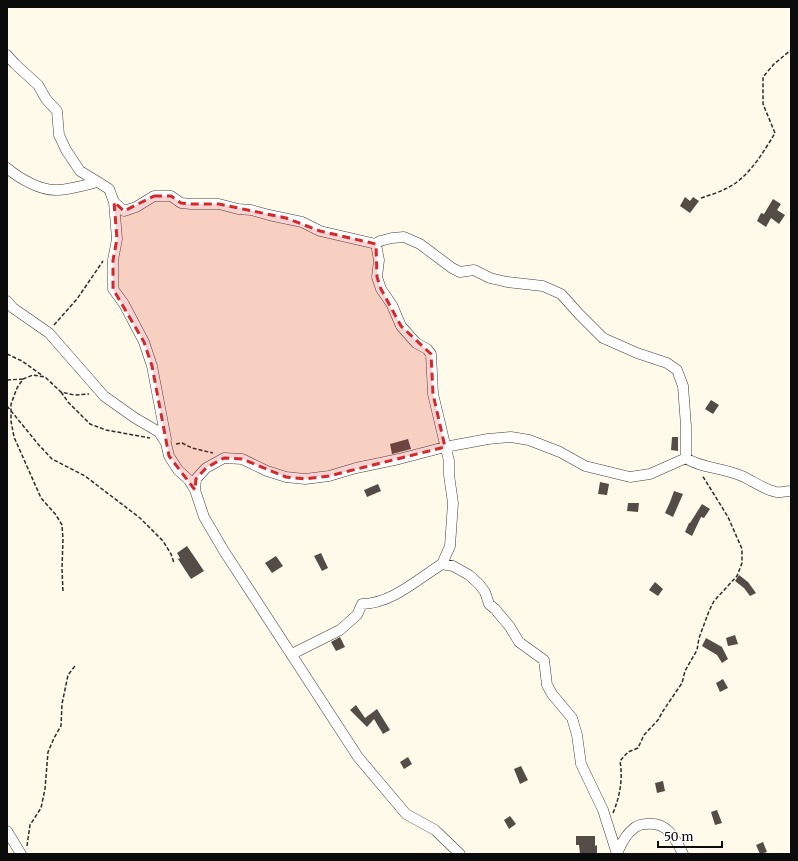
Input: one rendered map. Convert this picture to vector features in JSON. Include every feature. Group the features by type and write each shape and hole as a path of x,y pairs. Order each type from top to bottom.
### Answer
{"street":[{"path":"7,55 38,85 46,99 57,111 60,135 66,150 80,171 109,189 114,202 117,239 113,260 114,288 144,342 152,366 169,456 178,470 189,480 195,490 204,517 224,551 358,757 406,814 435,830 460,854"},
{"path":"7,168 16,176 34,185 57,190 98,182"},
{"path":"114,202 124,211 136,207 154,196 171,196 181,203 219,204 286,218 302,222 320,231 376,244 380,241 404,237 420,244 452,268 460,272 474,270 490,278 507,282 543,286 562,294 578,314 603,338 637,353 667,363 677,370 683,386 689,461"},
{"path":"292,654 340,630 357,615 362,604 373,604 401,593 422,576 442,564 450,546 453,503 449,475 449,461 434,394 431,354 427,349 416,342 401,326 392,305 381,289 377,277 379,260 376,244"},
{"path":"7,301 13,308 49,333 104,396 135,418 159,432 166,443"},
{"path":"195,490 196,479 206,468 224,458 242,459 286,477 305,479 329,476 356,468 488,438 511,437 529,440 548,447 585,466 630,477 650,474 689,461 741,476 766,489 778,493 791,491"},
{"path":"442,564 453,566 469,575 479,584 485,592 489,604 510,627 519,642 544,660 547,685 572,718 577,735 580,764 603,810 617,854"},
{"path":"617,854 631,830 640,824 654,823 665,827 675,839 683,854"},
{"path":"7,832 24,851"}],"path":[{"path":"701,198 726,189 743,176 758,159 775,134 763,104 763,77 791,50"},
{"path":"49,333 54,325 77,299 104,261"},
{"path":"7,354 22,361 45,377 62,392 68,402 90,424 106,430 153,438"},
{"path":"7,380 23,379 33,375 45,377"},
{"path":"23,379 17,388 11,404 11,421 14,437 41,498 56,515 62,525 63,592"},
{"path":"62,392 74,395 90,393"},
{"path":"7,406 52,459 85,476 140,518 163,541 171,554 174,563"},
{"path":"166,443 182,443 192,448 204,450 224,458"},
{"path":"614,818 613,813 617,804 622,776 620,761 628,752 638,748 644,735 658,720 682,683 685,671 696,650 709,611 714,601 737,576 742,562 742,549 728,517 704,477 689,461"},
{"path":"24,851 30,825 41,808 45,789 48,752 61,726 62,704 68,675 75,666"}],"highlighted area":[{"path":"154,196 171,196 181,203 219,204 286,218 320,231 376,244 377,277 381,289 401,326 431,354 433,394 445,447 329,476 305,479 286,477 242,459 224,458 206,468 196,479 195,490 169,456 152,366 144,342 113,289 113,260 117,239 114,202 124,211"}],"building":[{"path":"685,197 690,201 693,197 699,201 690,213 680,206"},
{"path":"773,199 781,204 777,210 785,215 779,224 771,218 766,227 757,221 761,213 764,214"},
{"path":"711,400 719,405 713,414 705,409"},
{"path":"672,437 678,437 678,451 671,450"},
{"path":"408,439 411,449 392,454 390,444"},
{"path":"600,482 609,484 607,495 598,494"},
{"path":"378,484 381,491 367,497 364,490"},
{"path":"674,491 683,494 673,517 665,513"},
{"path":"628,503 639,503 638,512 627,511"},
{"path":"702,504 710,509 704,518 701,517 692,536 685,532 689,523"},
{"path":"187,546 204,571 191,579 178,559 180,558 177,553"},
{"path":"321,553 328,568 322,571 314,556"},
{"path":"276,556 283,566 272,573 265,563"},
{"path":"739,575 748,582 756,593 750,596 744,588 735,581"},
{"path":"655,582 663,589 658,596 649,590"},
{"path":"735,635 738,644 728,646 726,638"},
{"path":"340,637 345,647 336,651 331,642"},
{"path":"706,638 722,647 728,659 722,663 717,655 702,646"},
{"path":"723,679 728,688 720,692 716,683"},
{"path":"356,705 365,718 377,709 390,730 383,734 374,719 367,727 350,710"},
{"path":"408,757 412,764 404,769 400,762"},
{"path":"521,766 528,780 520,784 514,769"},
{"path":"663,781 665,791 657,793 655,783"},
{"path":"717,810 722,823 715,825 711,812"},
{"path":"510,816 516,824 509,829 504,820"},
{"path":"576,836 595,836 597,854 580,854 579,845 576,845"},
{"path":"763,842 767,852 760,854 756,845"}]}
